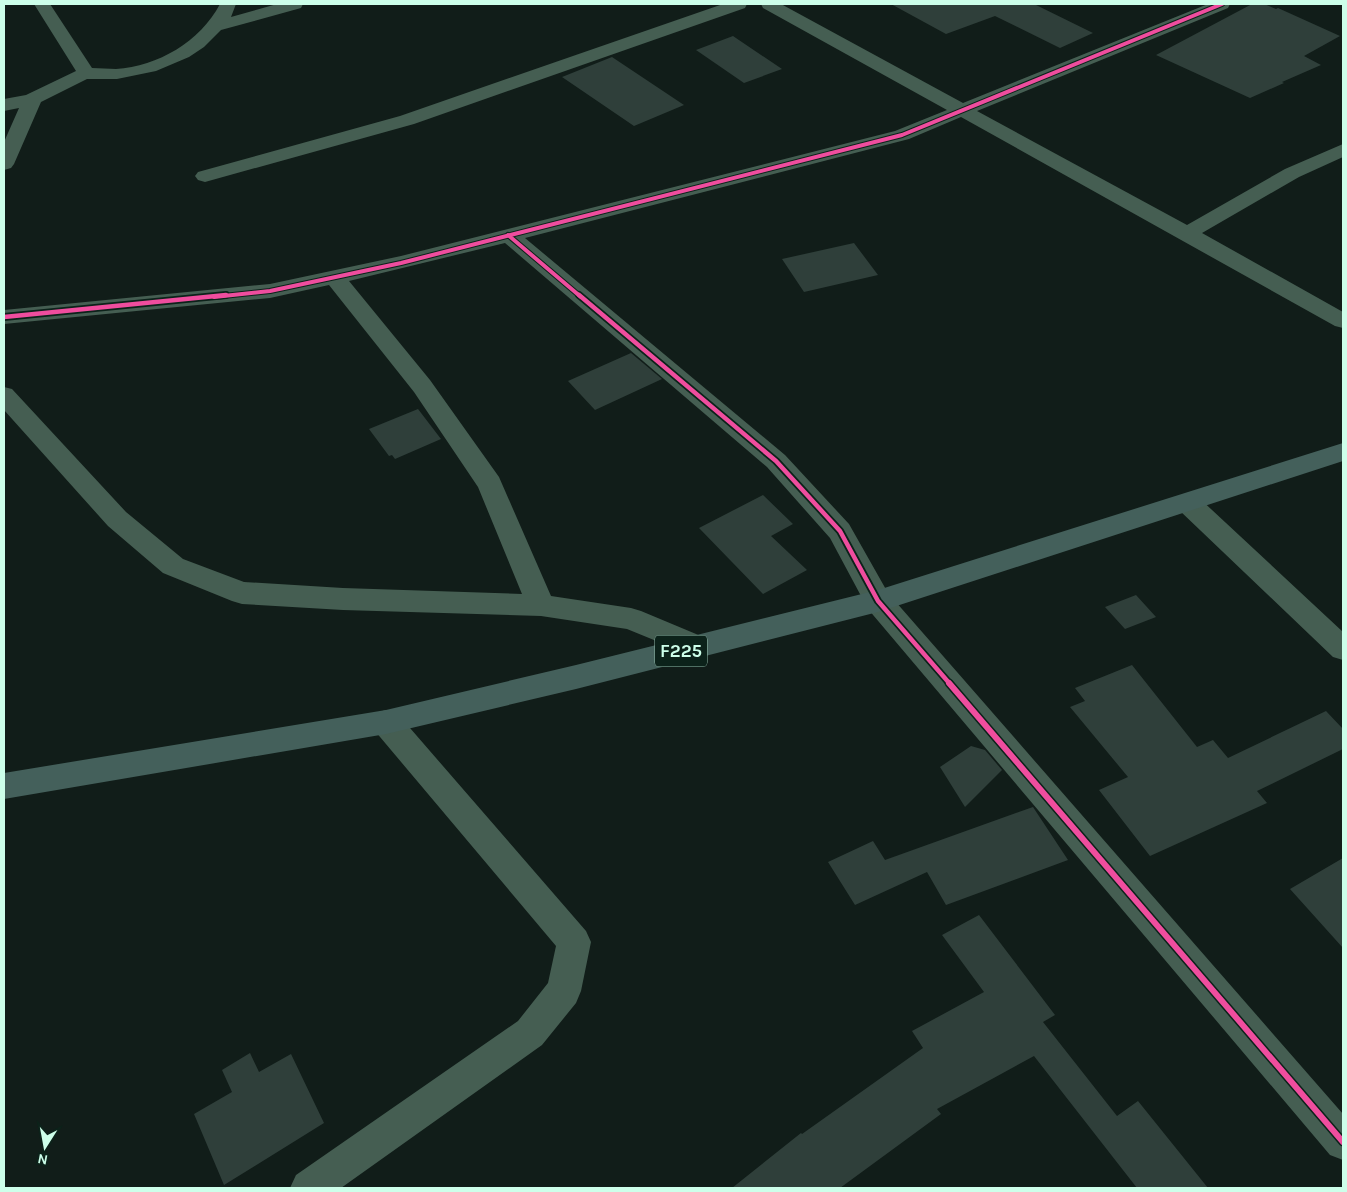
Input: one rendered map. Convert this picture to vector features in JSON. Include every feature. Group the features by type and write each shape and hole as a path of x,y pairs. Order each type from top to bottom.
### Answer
{"main road":[{"name":"F225","path":"4,786 386,722 698,647 878,601 1343,452"}],"street":[{"path":"42,4 87,74"},
{"path":"4,105 33,98 60,83 87,74 118,74 159,65 194,48 217,26 228,4"},
{"path":"217,26 295,4"},
{"path":"205,176 407,120 739,4"},
{"path":"769,4 1188,233 1343,321"},
{"path":"4,317 270,291 400,263 734,179 902,134 1222,4"},
{"path":"4,164 33,98"},
{"path":"1188,233 1292,173 1343,150"},
{"path":"508,235 776,460 840,530 878,601 1343,1142"},
{"path":"334,277 422,386 490,484 541,605"},
{"path":"4,395 117,519 173,566 242,592 343,599 541,605 631,619 698,647"},
{"path":"1188,503 1343,649"},
{"path":"309,1188 530,1033 564,991 574,942 386,722"}],"building":[{"path":"891,4 1034,4 1093,33 1060,48 995,16 946,34"},
{"path":"1252,4 1264,4 1276,9 1278,8 1340,36 1304,56 1321,65 1250,98 1156,55"},
{"path":"733,36 782,69 744,83 696,50"},
{"path":"612,57 684,105 634,126 562,77"},
{"path":"854,243 878,275 804,292 782,259"},
{"path":"631,353 662,379 595,410 568,381"},
{"path":"418,409 441,439 395,459 392,455 389,456 369,429"},
{"path":"763,495 793,524 771,536 807,570 763,594 699,528"},
{"path":"1136,595 1156,617 1125,629 1105,607"},
{"path":"1132,665 1197,747 1213,740 1228,758 1326,711 1343,729 1343,749 1257,791 1267,803 1150,856 1099,790 1128,777 1070,707 1085,701 1075,688"},
{"path":"971,746 985,750 1002,770 965,807 940,767"},
{"path":"1033,807 1068,860 946,905 927,872 855,905 828,862 873,841 885,860"},
{"path":"1343,858 1343,948 1290,889"},
{"path":"979,915 1055,1015 1043,1022 1117,1116 1138,1101 1208,1188 1137,1188 1034,1056 937,1109 941,1114 840,1188 732,1188 801,1133 923,1048 912,1031 984,992 942,935"},
{"path":"250,1053 259,1072 291,1054 324,1123 224,1185 194,1114 232,1092 222,1070"}],"cycle path":[{"path":"4,317 270,291 401,263 734,179 902,135 1222,4"},
{"path":"508,235 776,461 840,531 878,601 1343,1142"}]}
